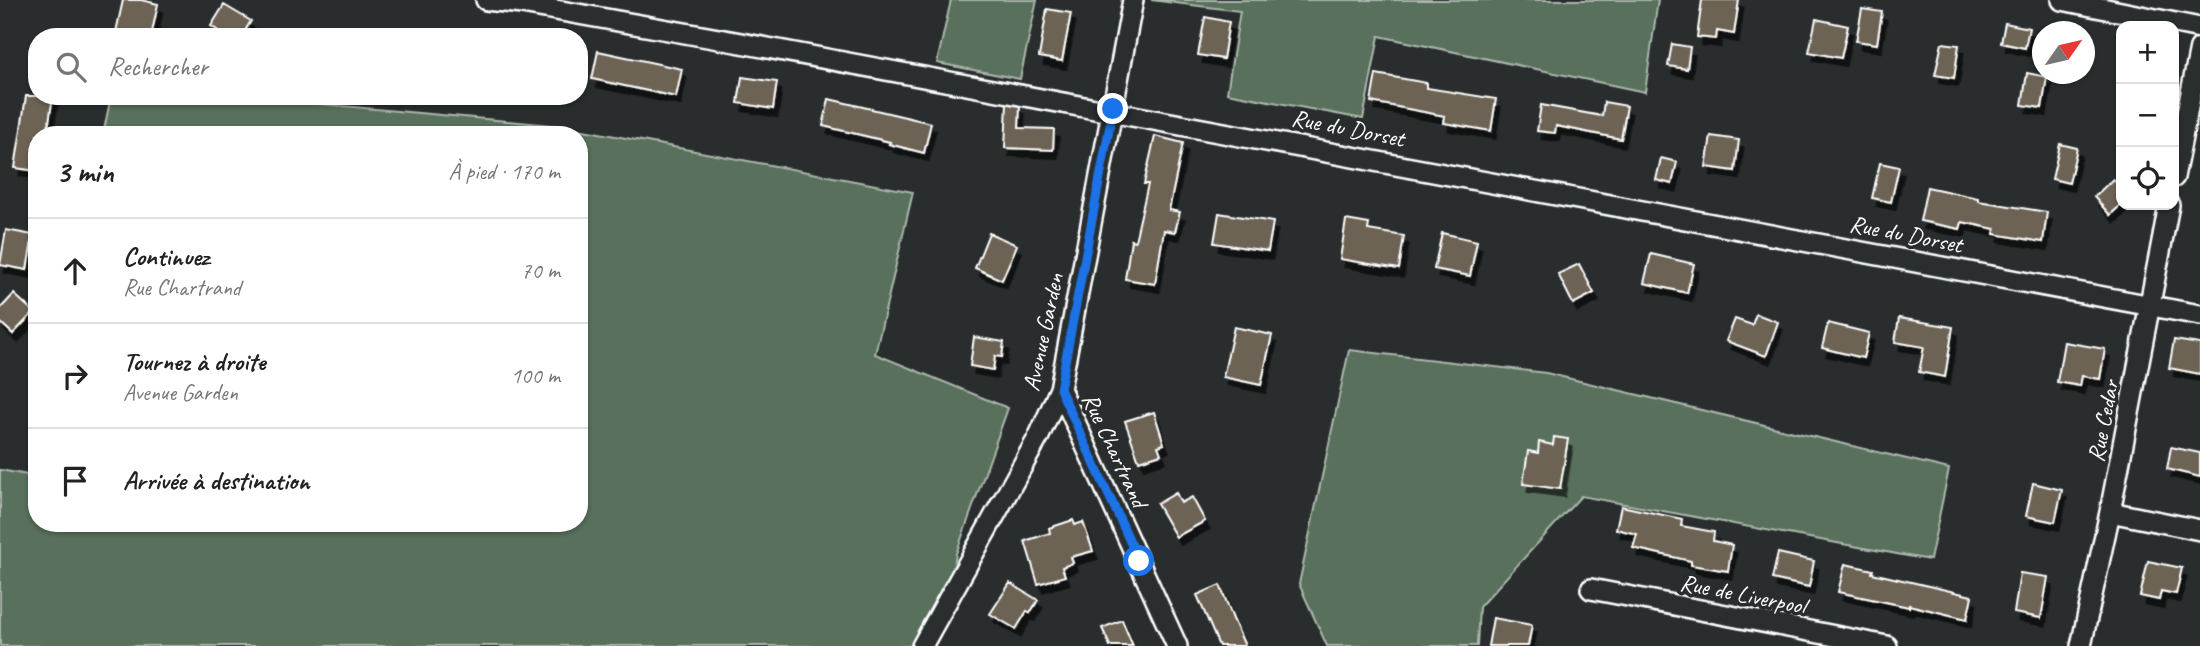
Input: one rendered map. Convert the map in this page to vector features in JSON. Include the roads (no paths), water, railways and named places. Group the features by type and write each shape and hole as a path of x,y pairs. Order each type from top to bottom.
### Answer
{"street":[{"name":"Rue du Dorset","path":"486,0 522,4 1113,109 2200,315"},
{"name":"Avenue Garden","path":"922,646 1039,436 1060,389 1133,0"},
{"path":"2062,0 2200,28"},
{"path":"2179,152 2200,48"},
{"name":"Rue Cedar","path":"2081,646 2110,512 2168,210"},
{"name":"Rue Chartrand","path":"1060,389 1177,646"},
{"path":"2110,512 2200,530"},
{"name":"Rue de Liverpool","path":"1591,589 1887,646"},
{"path":"933,628 941,646"}]}
